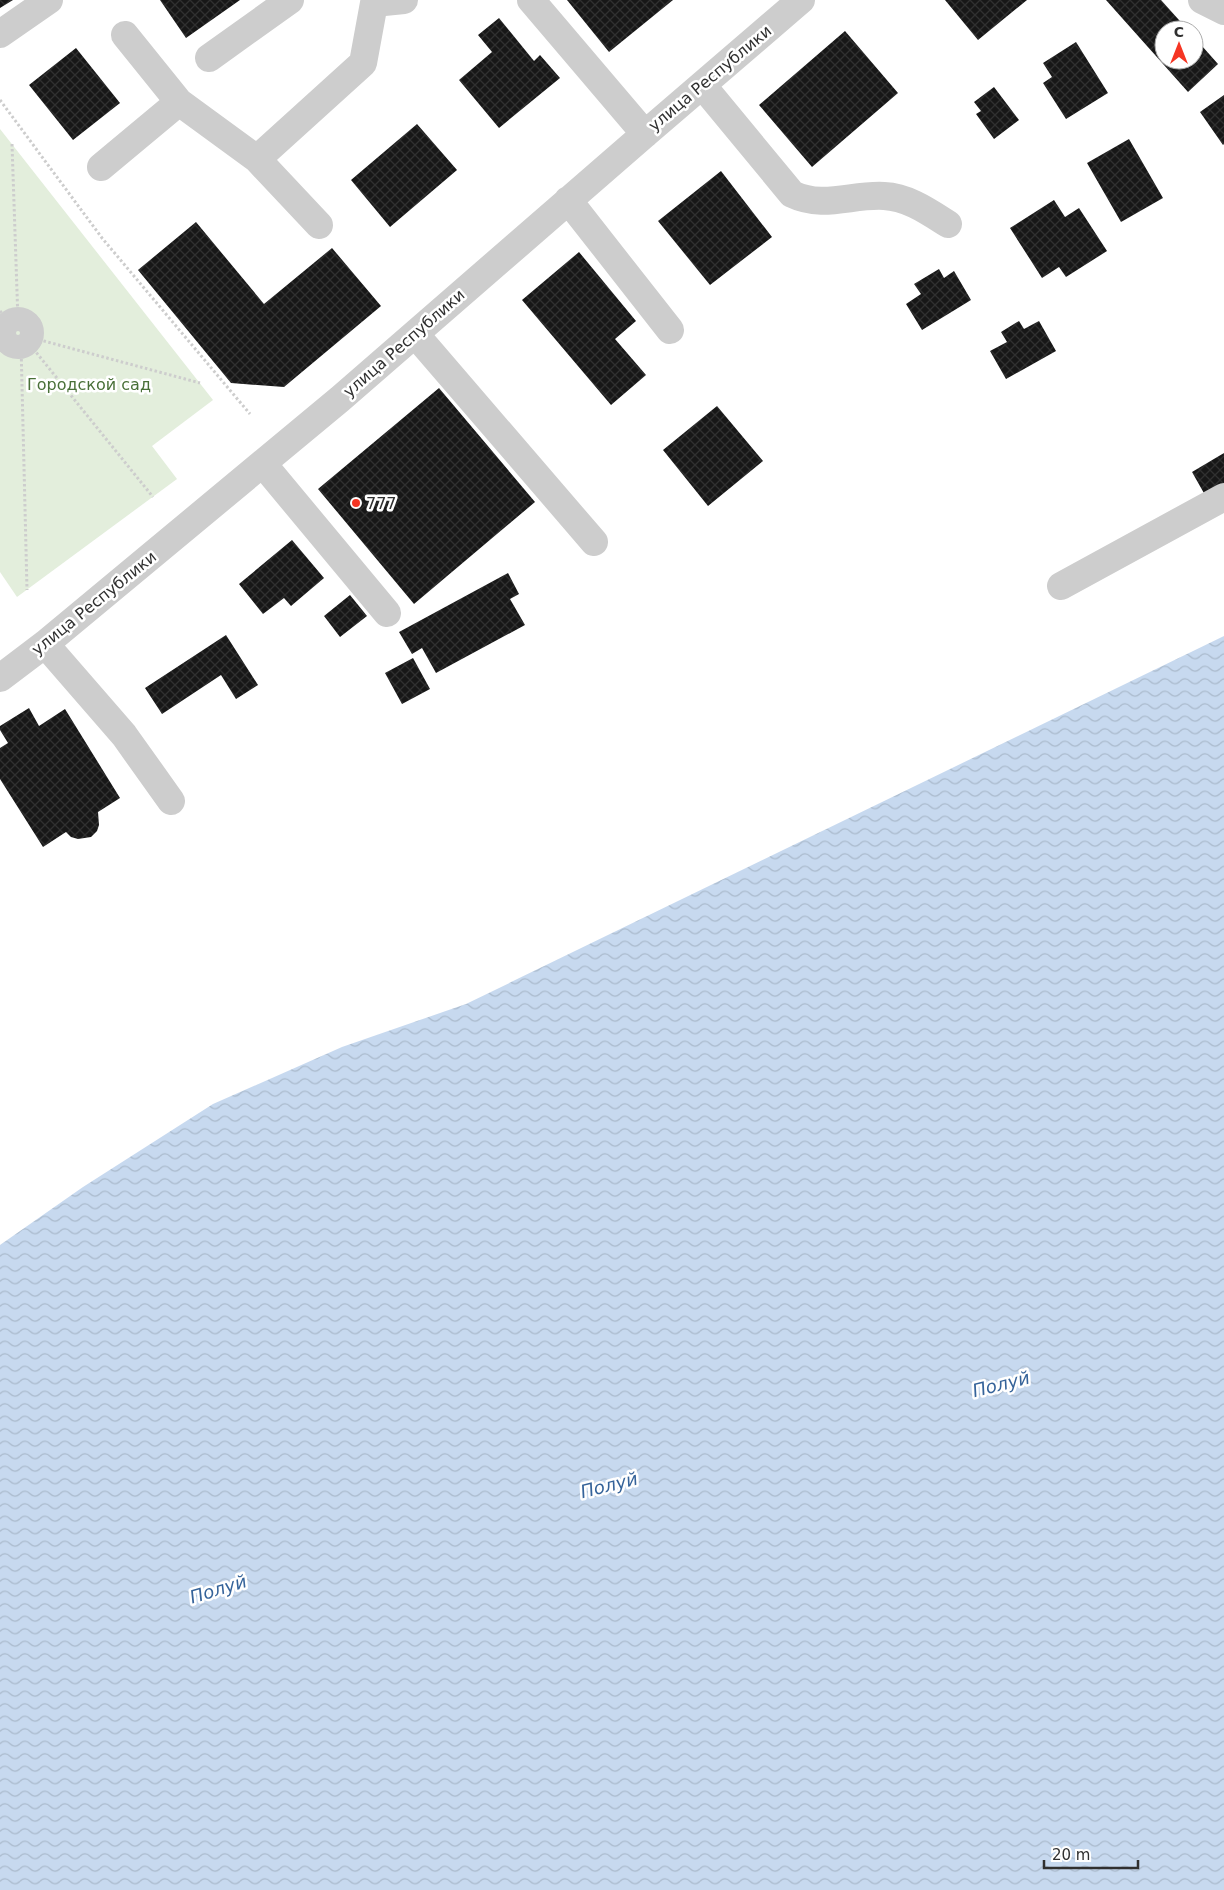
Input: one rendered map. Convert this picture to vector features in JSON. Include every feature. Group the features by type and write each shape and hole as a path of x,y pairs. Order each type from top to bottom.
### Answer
{"street":[{"path":"0,34 49,0"},
{"path":"209,58 290,0"},
{"path":"257,159 363,63 372,1 404,0"},
{"path":"531,0 645,134"},
{"name":"улица Республики","path":"0,678 45,644 263,464 801,0"},
{"path":"1202,0 1224,11"},
{"path":"125,35 179,102 257,159 319,225"},
{"path":"702,85 792,194 804,200 820,201 884,196 904,200 923,208 948,224"},
{"path":"101,167 179,102"},
{"path":"568,200 670,330"},
{"path":"415,334 594,542"},
{"path":"263,464 388,613"},
{"path":"1061,586 1224,497"},
{"path":"45,644 124,735 171,801"}],"path":[{"path":"0,100 102,238 250,414"},
{"path":"12,144 27,590"},
{"path":"18,330 200,383"},
{"path":"18,330 154,497"}],"green space":[{"name":"Городской сад","path":"0,129 213,400 152,446 177,479 17,597 0,572"}],"water":[{"name":"Полуй","path":"1224,636 1224,1890 0,1890 0,1245 83,1187 213,1104 342,1047 466,1004"}],"building":[{"path":"0,0 13,0 0,8"},
{"path":"160,0 240,0 186,38"},
{"path":"567,0 673,0 609,52"},
{"path":"945,0 1027,0 978,40"},
{"path":"1106,0 1161,0 1179,20 1154,20 1154,54"},
{"path":"499,18 534,61 540,55 560,78 499,128 459,80 492,52 478,35"},
{"path":"845,31 898,93 812,167 759,105"},
{"path":"1076,42 1108,93 1066,119 1043,83 1052,77 1043,63"},
{"path":"76,48 120,103 73,140 29,85"},
{"path":"1204,48 1218,64 1188,92 1168,70 1204,70"},
{"path":"994,87 1019,120 994,139 976,114 981,111 974,102"},
{"path":"1224,95 1224,144 1223,145 1200,112"},
{"path":"417,124 457,170 390,227 351,180"},
{"path":"1129,139 1163,198 1121,222 1087,163"},
{"path":"721,171 772,237 710,285 658,221"},
{"path":"1054,200 1065,217 1079,208 1107,251 1066,277 1059,267 1042,278 1010,228"},
{"path":"196,222 264,304 332,248 381,306 284,387 231,383 138,270"},
{"path":"579,252 636,321 615,339 646,375 611,405 522,300"},
{"path":"939,269 944,278 954,271 971,300 922,330 906,304 921,294 914,284"},
{"path":"1019,321 1024,329 1039,321 1056,351 1006,379 990,351 1007,342 1001,332"},
{"path":"439,388 535,502 414,604 318,489"},
{"path":"717,406 763,461 708,506 663,450"},
{"path":"1224,453 1224,484 1205,495 1192,472"},
{"path":"292,540 324,578 291,606 284,598 263,614 239,584"},
{"path":"508,573 519,594 510,599 525,625 436,673 422,648 412,654 399,632"},
{"path":"350,595 367,616 340,637 324,616"},
{"path":"226,635 258,685 236,699 221,675 162,714 145,688"},
{"path":"413,658 430,689 402,704 385,673"},
{"path":"29,708 39,726 65,709 120,798 98,812 99,825 97,831 91,837 78,839 71,837 66,832 43,847 0,779 0,748 8,743 0,730 0,726"}],"place":[{"name":"777","path":"356,503"}]}
